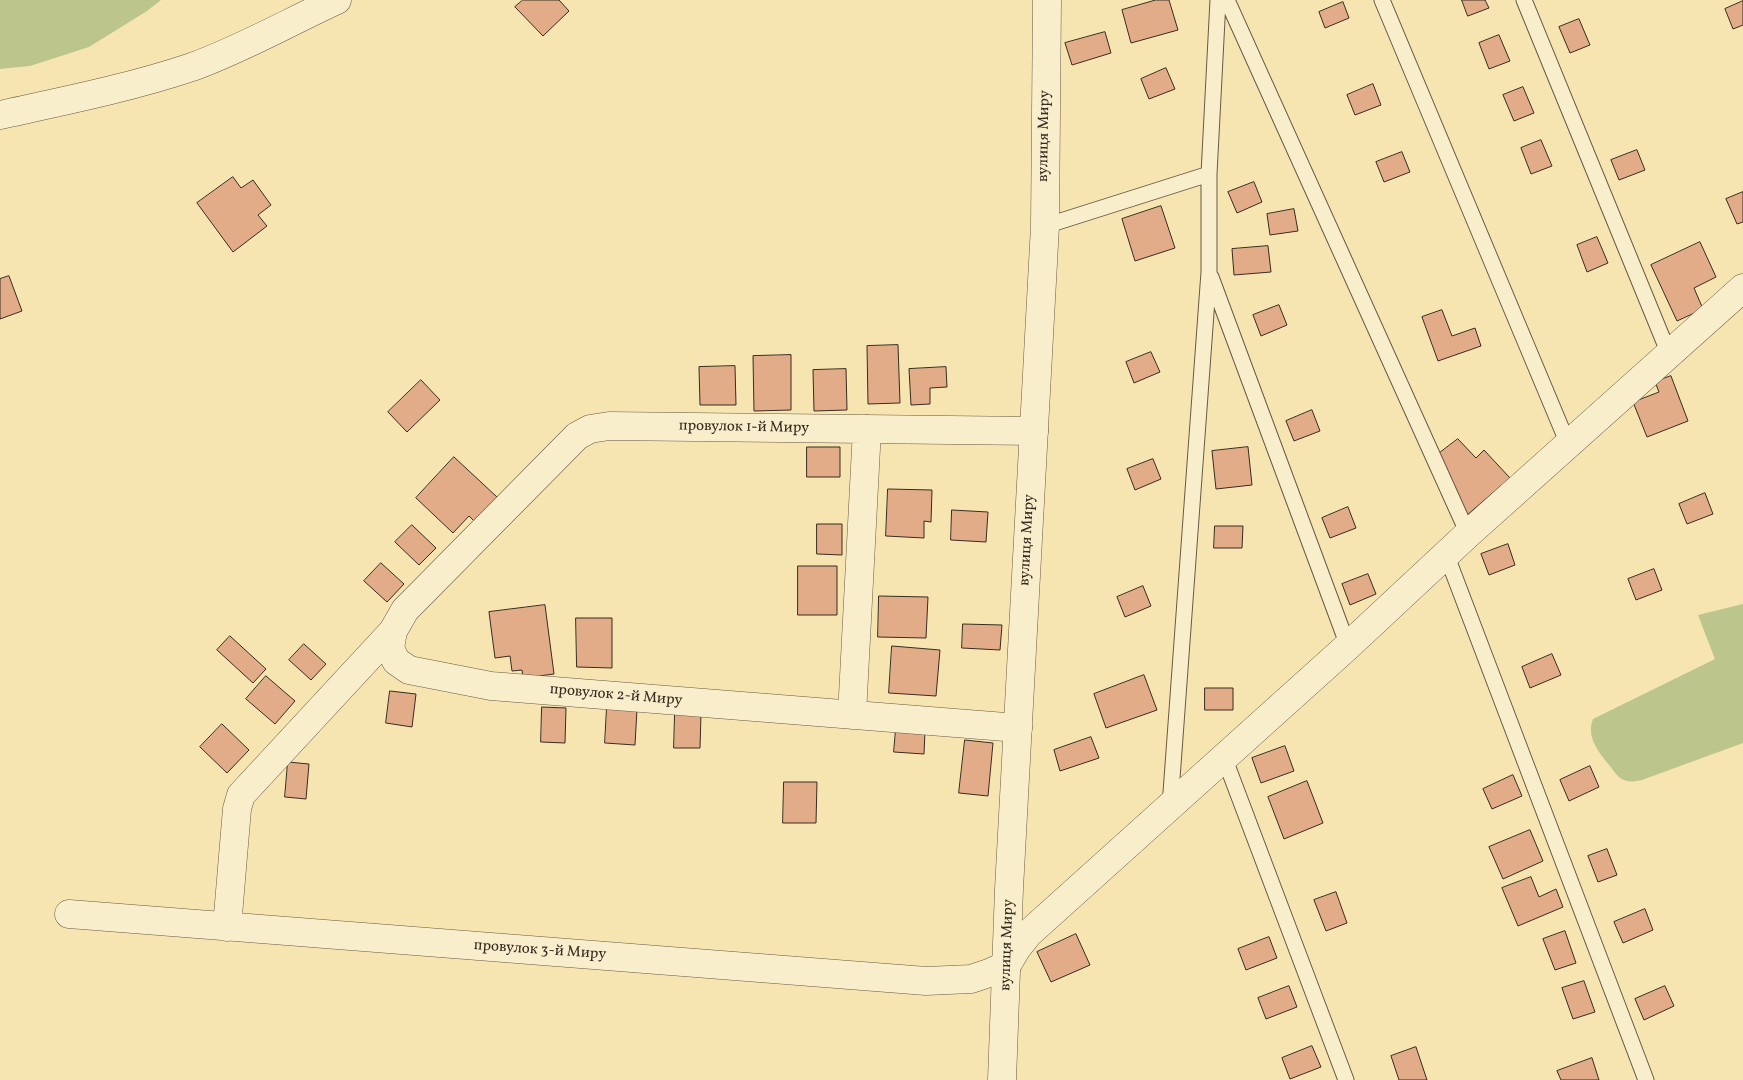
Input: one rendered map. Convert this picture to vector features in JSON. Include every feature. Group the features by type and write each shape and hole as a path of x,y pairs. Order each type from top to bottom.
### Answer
{"street":[{"path":"0,115 110,91 193,66 252,41 337,0"},
{"name":"вулиця Миру","path":"1002,1080 1009,889 1044,226 1046,0"},
{"path":"1007,965 1028,934 1348,646 1468,534 1743,288"},
{"name":"провулок 1-й Миру","path":"392,632 405,610 577,436 590,429 609,426 1034,431"},
{"path":"852,715 867,429"},
{"path":"227,927 237,809 241,795 392,632"},
{"name":"провулок 2-й Миру","path":"392,632 390,648 396,661 409,670 491,686 1018,728"},
{"name":"провулок 3-й Миру","path":"70,914 926,981 971,979 1007,965"}],"lane":[{"path":"1170,806 1209,272 1209,174 1218,0"},
{"path":"1227,0 1468,534"},
{"path":"1382,0 1568,444"},
{"path":"1524,0 1669,354"},
{"path":"1044,226 1209,174"},
{"path":"1209,272 1348,646"},
{"path":"1446,554 1646,1080"},
{"path":"1224,758 1346,1080"}],"green space":[{"path":"0,0 161,0 147,11 89,47 30,66 0,69"},
{"path":"1743,604 1743,743 1642,780 1630,782 1622,779 1615,773 1594,744 1591,732 1593,719 1715,659 1698,615"}],"building":[{"path":"523,0 559,0 569,11 543,36 515,7"},
{"path":"1156,0 1169,0 1178,30 1131,43 1122,10"},
{"path":"1462,0 1485,0 1489,8 1468,16"},
{"path":"1743,1 1743,25 1733,29 1725,9"},
{"path":"1343,2 1349,18 1325,28 1319,12"},
{"path":"1579,19 1590,45 1570,53 1559,27"},
{"path":"1105,32 1111,53 1072,65 1065,43"},
{"path":"1499,35 1510,61 1489,69 1479,43"},
{"path":"1166,68 1175,89 1149,99 1141,79"},
{"path":"1373,84 1381,105 1355,115 1347,95"},
{"path":"1523,87 1534,113 1514,121 1503,95"},
{"path":"1541,140 1552,166 1531,174 1521,148"},
{"path":"1637,150 1645,170 1619,180 1611,160"},
{"path":"1402,152 1410,172 1384,182 1376,162"},
{"path":"233,177 241,188 253,180 271,205 258,215 267,226 233,252 197,203"},
{"path":"1254,182 1262,202 1237,213 1228,192"},
{"path":"1743,192 1743,222 1737,224 1726,199"},
{"path":"1161,206 1175,248 1135,261 1122,219"},
{"path":"1294,209 1298,231 1270,235 1267,214"},
{"path":"1597,237 1608,263 1587,272 1577,245"},
{"path":"1700,242 1716,277 1694,288 1703,309 1677,321 1651,265"},
{"path":"1268,246 1271,272 1234,275 1232,249"},
{"path":"9,276 22,311 0,319 0,279"},
{"path":"1279,305 1287,325 1261,336 1253,315"},
{"path":"1442,310 1452,336 1475,328 1481,346 1438,361 1422,317"},
{"path":"898,345 900,403 868,404 867,346"},
{"path":"1151,352 1160,372 1134,383 1126,362"},
{"path":"791,355 791,410 754,411 753,356"},
{"path":"735,366 736,405 700,405 699,367"},
{"path":"946,367 947,387 930,388 930,404 911,405 909,369"},
{"path":"846,369 847,410 814,411 813,370"},
{"path":"1671,376 1688,421 1647,437 1633,402 1659,392 1655,382"},
{"path":"421,380 440,400 407,432 388,412"},
{"path":"1312,410 1320,431 1294,441 1286,421"},
{"path":"1458,439 1476,458 1484,450 1510,478 1466,516 1437,455"},
{"path":"807,447 840,447 840,477 807,477"},
{"path":"1248,447 1252,485 1216,489 1212,451"},
{"path":"454,457 497,497 474,521 469,516 453,533 416,498"},
{"path":"1153,459 1161,479 1135,490 1127,469"},
{"path":"888,489 932,490 931,522 924,521 924,538 886,536"},
{"path":"1705,493 1713,514 1687,524 1679,504"},
{"path":"1348,507 1356,528 1330,538 1322,518"},
{"path":"952,510 988,512 986,542 951,540"},
{"path":"817,524 842,524 842,555 817,554"},
{"path":"412,525 436,548 419,565 395,542"},
{"path":"1215,526 1243,526 1242,548 1214,548"},
{"path":"1508,544 1515,565 1489,575 1481,554"},
{"path":"381,563 404,584 387,602 364,581"},
{"path":"798,566 837,566 837,615 798,615"},
{"path":"1654,569 1662,590 1636,600 1628,579"},
{"path":"1368,574 1376,594 1350,605 1342,584"},
{"path":"1143,586 1151,606 1125,617 1117,597"},
{"path":"879,596 928,597 926,638 878,637"},
{"path":"545,605 554,674 523,678 522,670 512,671 510,656 495,658 489,612"},
{"path":"576,618 612,618 612,668 577,667"},
{"path":"963,624 1002,625 1000,650 962,648"},
{"path":"230,636 266,669 253,683 217,650"},
{"path":"304,644 326,664 311,680 289,660"},
{"path":"892,646 940,650 936,696 889,693"},
{"path":"1552,654 1561,675 1530,688 1522,667"},
{"path":"1144,675 1157,710 1106,728 1094,694"},
{"path":"266,676 295,701 275,724 246,699"},
{"path":"1205,688 1233,688 1233,710 1205,710"},
{"path":"390,691 416,694 412,727 386,723"},
{"path":"542,707 566,708 565,743 541,742"},
{"path":"607,707 637,709 635,745 605,743"},
{"path":"675,713 701,714 700,748 674,748"},
{"path":"222,724 249,750 227,773 200,747"},
{"path":"896,729 925,731 924,754 894,752"},
{"path":"1091,737 1099,758 1060,771 1054,750"},
{"path":"965,740 993,743 988,796 959,793"},
{"path":"1285,746 1294,771 1261,783 1252,758"},
{"path":"288,762 309,764 306,799 285,797"},
{"path":"1590,766 1599,787 1569,801 1560,780"},
{"path":"1513,775 1522,796 1492,809 1483,789"},
{"path":"1307,781 1323,823 1284,839 1268,797"},
{"path":"784,782 817,782 816,823 783,823"},
{"path":"1530,830 1543,861 1503,879 1489,847"},
{"path":"1607,849 1617,875 1598,882 1588,856"},
{"path":"1531,877 1539,897 1556,889 1563,907 1518,926 1502,888"},
{"path":"1336,892 1347,923 1326,931 1314,900"},
{"path":"1645,909 1653,930 1623,943 1614,922"},
{"path":"1565,931 1576,963 1555,970 1543,939"},
{"path":"1076,934 1090,965 1051,982 1037,952"},
{"path":"1269,937 1277,958 1246,970 1238,949"},
{"path":"1584,981 1595,1012 1573,1019 1562,988"},
{"path":"1289,986 1297,1007 1266,1019 1258,998"},
{"path":"1665,986 1674,1006 1644,1020 1635,999"},
{"path":"1312,1046 1321,1067 1290,1079 1282,1058"},
{"path":"1416,1047 1427,1080 1399,1080 1391,1056"},
{"path":"1592,1058 1599,1080 1561,1080 1557,1071"}]}
